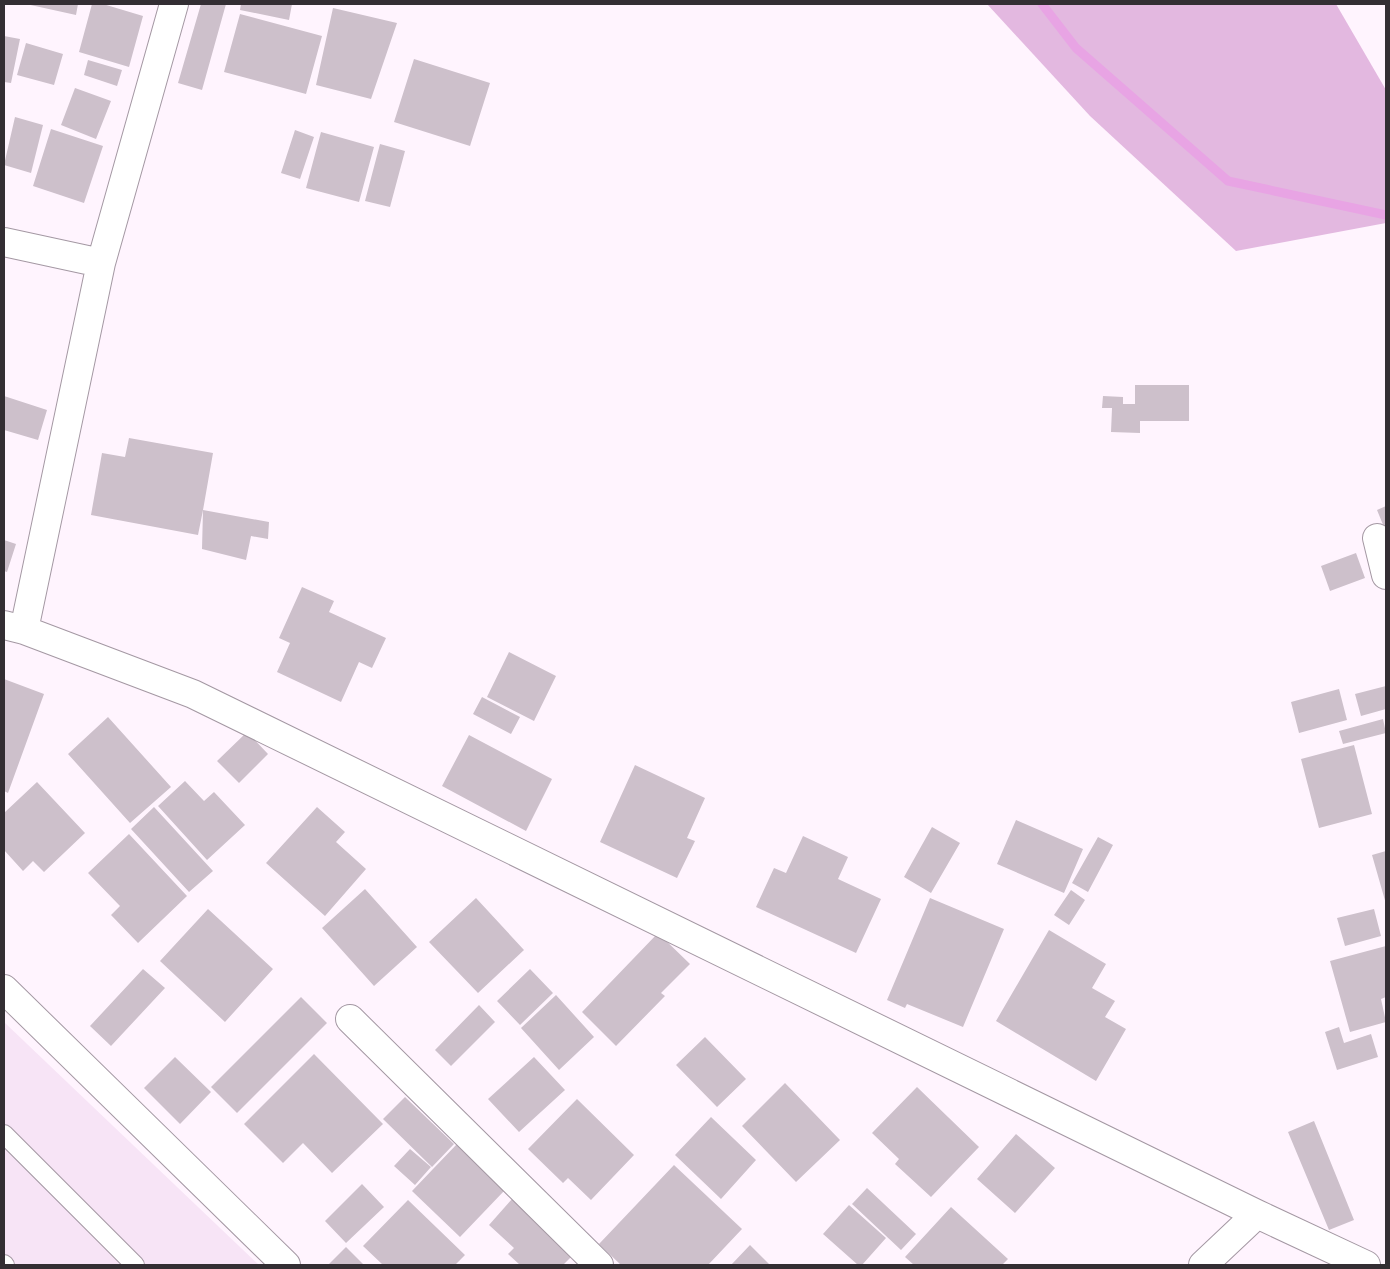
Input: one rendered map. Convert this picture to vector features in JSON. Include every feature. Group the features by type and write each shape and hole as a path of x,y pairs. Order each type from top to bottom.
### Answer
{"street":[{"path":"174,4 101,263 14,627 194,694 1257,1214 1366,1265"},
{"path":"4,242 101,263"},
{"path":"1377,538 1386,575"},
{"path":"4,989 286,1265"},
{"path":"350,1019 599,1265"},
{"path":"1203,1265 1257,1214"}],"lane":[{"path":"4,1134 135,1265"}],"shaded area":[{"path":"987,4 1336,4 1386,90 1386,223 1236,251 1090,116"},
{"path":"4,1022 259,1265 4,1265"}],"building":[{"path":"26,4 78,4 76,15"},
{"path":"92,4 103,4 143,16 129,67 79,52"},
{"path":"201,4 226,4 202,90 178,83"},
{"path":"241,4 292,4 289,20 240,10"},
{"path":"333,8 397,23 371,99 316,85"},
{"path":"240,14 322,36 306,94 224,72"},
{"path":"4,36 20,39 11,83 4,82"},
{"path":"26,43 63,54 54,85 17,75"},
{"path":"414,59 490,83 470,146 394,122"},
{"path":"88,60 122,70 117,86 84,75"},
{"path":"75,88 111,101 96,139 61,125"},
{"path":"15,117 43,125 31,173 4,165"},
{"path":"51,129 103,146 84,203 33,186"},
{"path":"295,130 314,137 300,179 281,173"},
{"path":"321,132 374,147 359,202 306,188"},
{"path":"380,144 405,151 390,207 365,201"},
{"path":"1135,385 1189,385 1189,421 1140,421 1140,433 1111,432 1112,408 1102,408 1103,396 1123,397 1123,404 1135,404"},
{"path":"4,396 47,410 38,440 4,430"},
{"path":"129,438 213,453 198,535 91,515 102,453 125,457"},
{"path":"1386,506 1386,532 1377,510"},
{"path":"203,510 269,522 268,539 251,536 246,560 202,549"},
{"path":"4,540 16,544 7,572 4,571"},
{"path":"1356,553 1365,578 1330,591 1321,566"},
{"path":"302,587 334,601 329,612 386,638 372,668 359,662 341,702 277,672 290,643 279,638"},
{"path":"509,652 556,676 534,721 487,697"},
{"path":"4,679 44,694 8,793 4,791"},
{"path":"1386,686 1386,709 1361,716 1355,694"},
{"path":"1339,689 1347,720 1299,733 1291,702"},
{"path":"482,697 520,717 511,734 473,714"},
{"path":"108,717 171,787 130,823 68,754"},
{"path":"1383,719 1386,733 1343,744 1339,731"},
{"path":"247,732 268,754 239,783 217,761"},
{"path":"469,735 552,779 526,831 442,786"},
{"path":"1354,745 1372,814 1319,828 1301,759"},
{"path":"635,765 705,798 687,838 695,841 677,878 600,842"},
{"path":"185,781 204,801 214,792 245,825 207,860 158,806"},
{"path":"37,782 85,833 44,872 33,861 23,871 4,850 4,813"},
{"path":"154,807 213,871 189,892 131,829"},
{"path":"317,807 345,832 336,842 366,869 325,916 266,863"},
{"path":"1016,820 1083,849 1064,893 997,864"},
{"path":"932,827 960,843 931,893 904,877"},
{"path":"129,834 187,896 138,943 111,915 120,906 88,873"},
{"path":"803,836 848,857 838,879 881,899 856,953 756,907 774,868 786,873"},
{"path":"1098,837 1113,845 1088,892 1072,883"},
{"path":"1386,851 1386,904 1372,855"},
{"path":"365,889 417,947 374,986 322,928"},
{"path":"1071,890 1085,900 1069,925 1054,915"},
{"path":"476,898 524,950 478,993 429,942"},
{"path":"930,898 1004,929 963,1027 907,1004 905,1008 887,1000"},
{"path":"208,909 273,969 225,1022 160,961"},
{"path":"1374,909 1381,936 1345,946 1337,918"},
{"path":"1049,930 1106,964 1092,988 1115,1001 1105,1017 1126,1029 1096,1081 996,1021"},
{"path":"658,933 690,964 661,993 665,996 616,1046 582,1012"},
{"path":"1386,946 1386,997 1381,999 1386,1022 1350,1032 1330,961"},
{"path":"143,969 165,988 111,1046 90,1026"},
{"path":"530,969 553,993 520,1025 497,1001"},
{"path":"556,995 594,1037 559,1070 521,1028"},
{"path":"301,997 327,1023 237,1113 211,1087"},
{"path":"479,1005 495,1022 451,1066 435,1050"},
{"path":"1339,1027 1344,1043 1371,1034 1378,1057 1337,1070 1325,1032"},
{"path":"705,1037 746,1079 717,1107 676,1065"},
{"path":"314,1054 383,1124 332,1173 303,1143 283,1163 244,1124"},
{"path":"175,1057 211,1092 180,1124 144,1088"},
{"path":"534,1057 565,1090 519,1132 488,1099"},
{"path":"785,1083 840,1140 796,1182 742,1126"},
{"path":"917,1087 979,1147 931,1197 895,1164 899,1159 872,1133"},
{"path":"405,1097 454,1144 432,1167 383,1119"},
{"path":"577,1099 634,1155 591,1200 568,1178 563,1183 528,1149"},
{"path":"711,1117 756,1160 721,1199 675,1155"},
{"path":"1314,1121 1354,1220 1329,1230 1288,1132"},
{"path":"1016,1134 1055,1168 1015,1213 977,1179"},
{"path":"457,1144 504,1191 460,1237 412,1191"},
{"path":"410,1149 431,1167 415,1185 394,1166"},
{"path":"674,1165 742,1229 708,1265 621,1265 599,1244"},
{"path":"362,1184 384,1207 346,1243 325,1221"},
{"path":"867,1188 916,1234 901,1250 852,1204"},
{"path":"512,1199 573,1255 563,1265 520,1265 508,1254 514,1248 489,1225"},
{"path":"408,1200 465,1255 455,1265 383,1265 363,1246"},
{"path":"849,1205 886,1238 862,1265 858,1265 823,1234"},
{"path":"951,1207 1008,1259 1002,1265 914,1265 905,1257"},
{"path":"750,1245 770,1265 731,1265"},
{"path":"346,1247 364,1265 328,1265"}],"waterway":[{"path":"1042,4 1076,48 1228,181 1386,215"}]}
